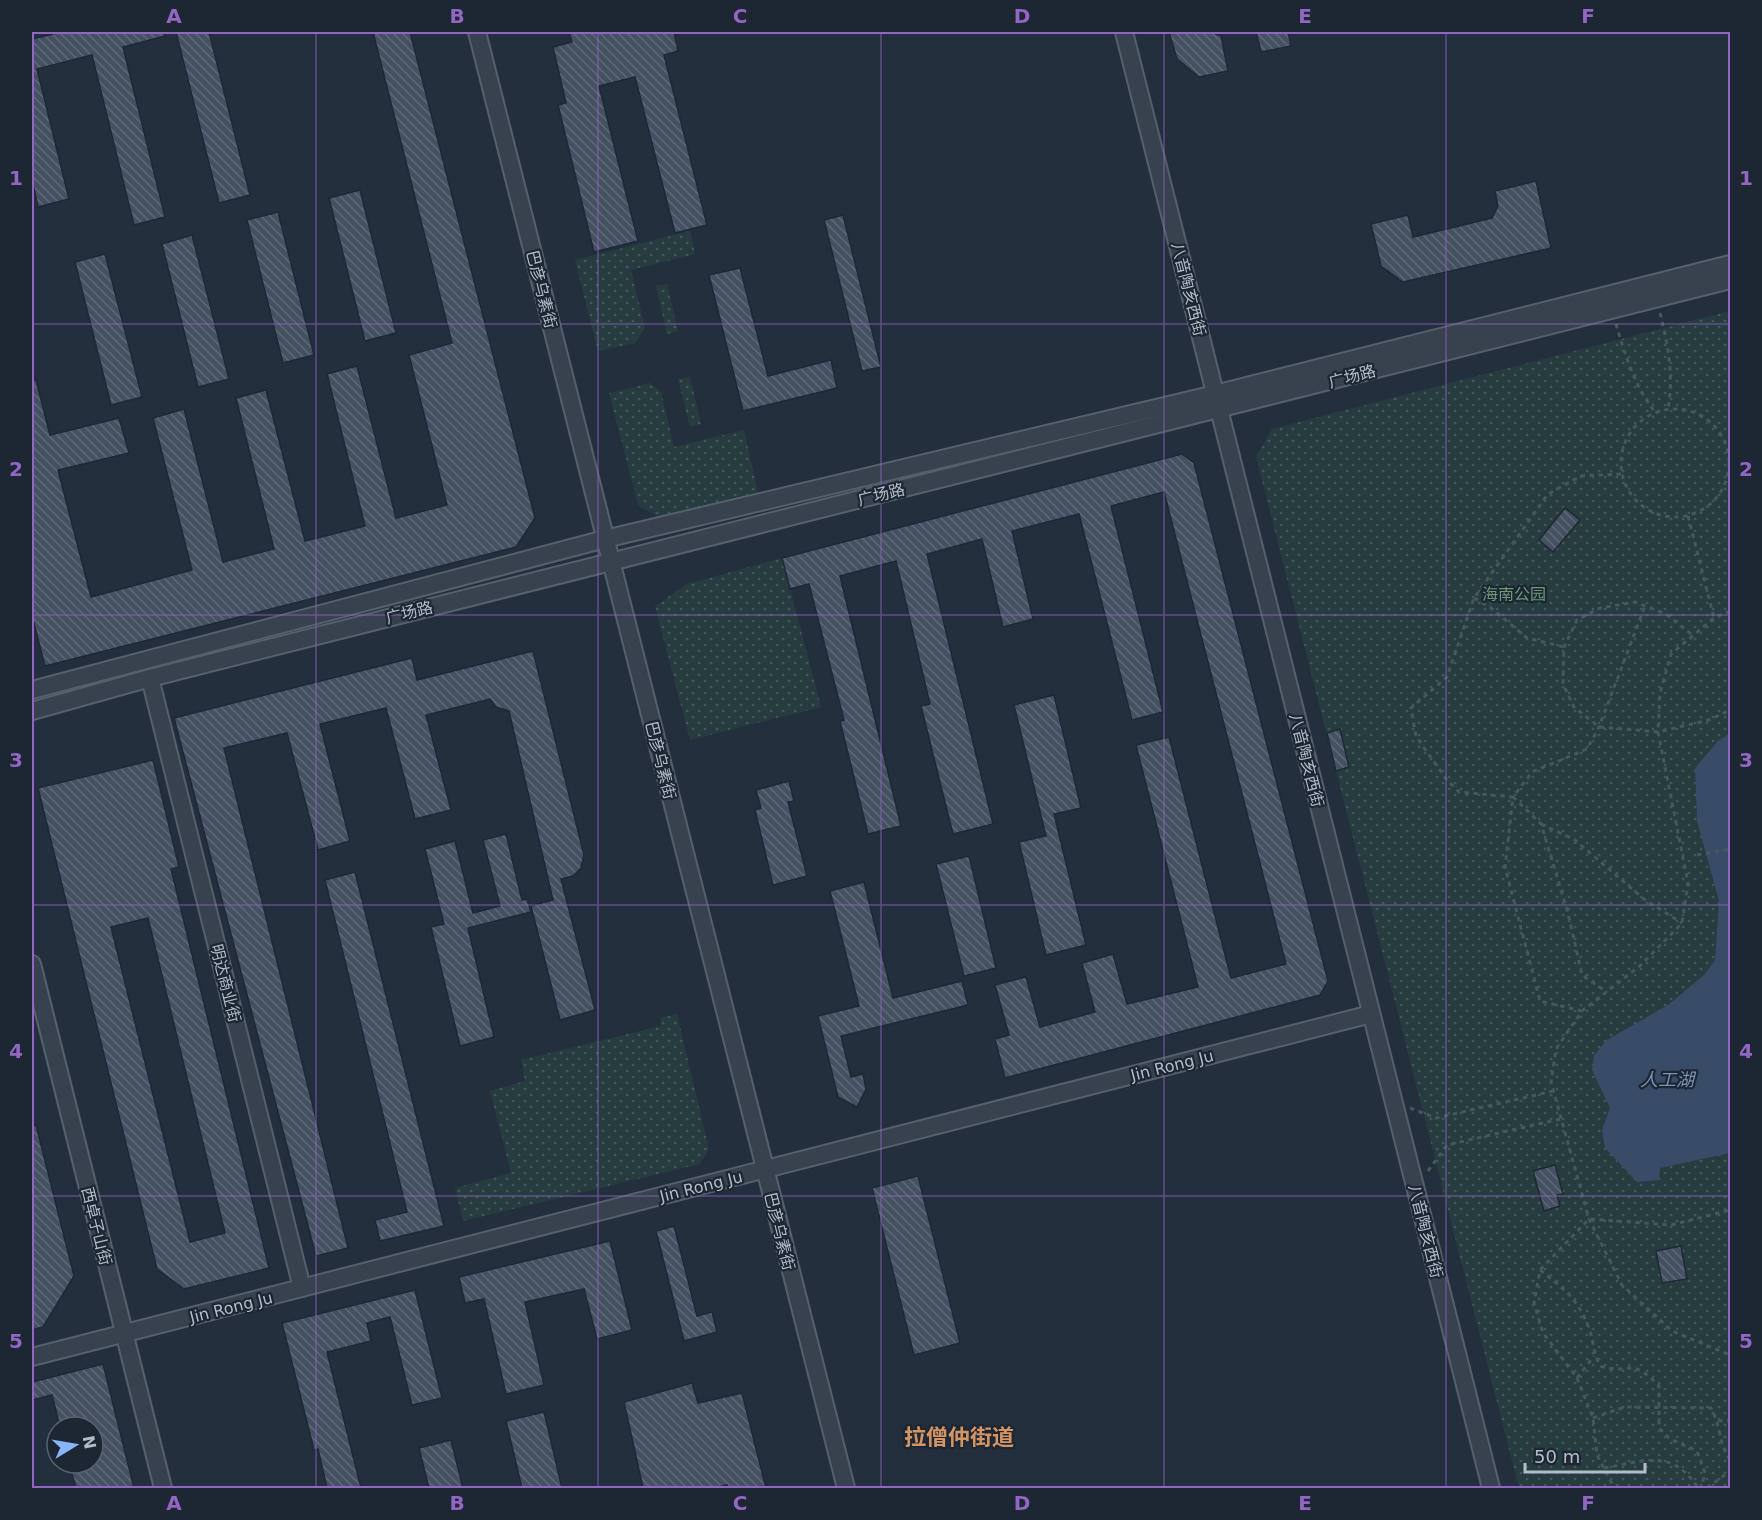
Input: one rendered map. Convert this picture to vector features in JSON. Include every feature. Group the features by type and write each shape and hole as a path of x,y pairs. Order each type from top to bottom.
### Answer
{"street":[{"name":"巴彦乌素街","path":"468,32 601,540"},
{"name":"巴彦乌素街","path":"477,32 606,562 761,1171 846,1488"},
{"name":"八音陶亥西街","path":"1124,32 1491,1488"},
{"name":"广场路","path":"32,690 601,540 1215,394 1731,264"},
{"name":"广场路","path":"32,711 150,678 606,562 1219,411 1731,280"},
{"name":"明达商业街","path":"150,678 302,1288"},
{"name":"西卓子山街","path":"32,964 164,1488"},
{"name":"Jin Rong Ju","path":"32,1357 1371,1014"},
{"name":"巴彦乌素街","path":"761,1171 837,1488"}],"path":[{"path":"1656,298 1669,349 1672,390 1668,409"},
{"path":"1611,309 1625,354 1644,398 1655,412"},
{"path":"1668,409 1691,411 1711,422 1719,431 1729,452 1730,464 1724,487 1709,506 1688,516 1663,516 1646,509 1632,497 1621,474 1620,461 1627,436 1644,418 1655,412 1668,409"},
{"path":"1621,474 1581,476 1548,494 1474,598 1446,677 1411,708 1416,736 1446,779 1459,792 1513,797 1540,824 1575,840 1645,900 1682,923"},
{"path":"1688,516 1714,618"},
{"path":"1474,598 1491,608 1527,638 1564,647"},
{"path":"1691,634 1666,614 1635,602 1600,608 1577,620 1564,647 1563,684 1574,707 1599,727 1658,732 1709,720 1731,710"},
{"path":"1582,1011 1540,1001 1505,867 1513,797 1532,772 1587,749 1599,727 1645,606"},
{"path":"1731,611 1714,618 1691,634 1671,654 1660,693 1658,732 1688,883 1682,923 1641,965 1582,1011 1556,1049 1551,1083 1589,1219 1622,1285 1672,1331 1731,1355"},
{"path":"1540,824 1568,913 1582,975 1607,992"},
{"path":"1697,855 1731,849"},
{"path":"1393,1101 1436,1118 1553,1091"},
{"path":"1415,1189 1447,1144 1560,1119"},
{"path":"1589,1219 1671,1225 1731,1210"},
{"path":"1589,1219 1540,1270 1534,1303 1543,1333 1577,1378 1593,1418 1597,1455 1611,1482 1620,1488"},
{"path":"1540,1270 1571,1293 1589,1326 1594,1356 1600,1366 1611,1370 1628,1366 1643,1370 1659,1386 1659,1428 1670,1439 1697,1451 1705,1473 1700,1488"},
{"path":"1577,1378 1594,1356"},
{"path":"1593,1418 1625,1407 1711,1408 1718,1421 1721,1446 1731,1460"},
{"path":"1718,1421 1731,1420"},
{"path":"1604,1468 1666,1461 1687,1472 1700,1488"},
{"path":"1707,1488 1731,1471"}],"green space":[{"path":"690,231 695,254 631,270 645,328 635,343 598,351 575,260"},
{"path":"667,284 678,331 667,334 656,286"},
{"name":"海南公园","path":"1730,311 1730,1488 1519,1488 1256,457 1272,429"},
{"path":"690,377 701,424 690,427 678,379"},
{"path":"650,383 661,392 674,447 744,430 758,493 658,517 638,505 609,393"},
{"path":"782,558 821,707 690,740 655,606 687,584"},
{"path":"677,1014 709,1149 700,1164 463,1221 455,1188 511,1173 490,1091 525,1081 521,1060 661,1026 660,1018"}],"water":[{"name":"人工湖","path":"1730,733 1730,1153 1660,1168 1659,1180 1637,1182 1605,1148 1602,1130 1610,1108 1592,1070 1594,1055 1607,1040 1668,1005 1705,974 1715,960 1719,901 1697,821 1695,768 1718,741"}],"building":[{"path":"61,32 165,32 165,36 123,47 165,217 134,225 92,55 37,69 69,199 38,207 32,180 32,39"},
{"path":"176,32 209,32 250,195 219,203"},
{"path":"373,32 410,32 535,518 516,547 45,666 32,616 32,380 36,380 50,435 119,418 129,453 58,470 91,597 192,570 153,418 184,409 223,562 274,549 236,398 266,390 305,541 365,526 327,374 357,366 396,518 447,505 409,355 452,343"},
{"path":"569,32 674,32 678,51 664,55 707,225 675,233 635,77 599,86 638,241 594,252 558,105 566,103 553,47 572,42"},
{"path":"1169,32 1211,32 1221,36 1228,71 1199,77 1177,59"},
{"path":"1256,32 1288,32 1291,46 1261,52"},
{"path":"1536,181 1551,248 1403,282 1381,266 1371,224 1408,215 1413,237 1492,218 1498,206 1495,191"},
{"path":"360,190 396,333 365,341 329,198"},
{"path":"278,212 314,355 283,363 247,220"},
{"path":"843,215 881,367 862,371 824,220"},
{"path":"192,235 229,379 198,387 162,244"},
{"path":"105,254 142,397 111,405 75,262"},
{"path":"740,268 768,376 831,360 837,388 743,411 709,275"},
{"path":"1182,454 1194,463 1328,981 1320,995 1005,1078 995,1039 1009,1035 995,985 1026,977 1040,1027 1095,1012 1082,963 1113,954 1127,1004 1198,987 1136,745 1169,737 1231,978 1286,964 1164,492 1111,506 1163,712 1132,720 1079,514 1012,531 1033,619 1003,627 982,539 927,554 993,824 953,834 921,706 930,704 896,561 840,576 901,826 868,834 840,721 844,720 809,584 790,589 782,558"},
{"path":"1565,508 1580,520 1553,552 1539,540"},
{"path":"533,651 584,855 581,868 573,876 561,879 595,1010 560,1020 531,906 553,900 509,711 496,707 490,699 426,715 451,810 415,819 386,708 320,724 350,841 318,850 287,733 224,748 348,1248 316,1256 174,718 412,658 417,680"},
{"path":"1054,695 1081,808 1054,814 1086,945 1046,955 1019,842 1046,836 1014,705"},
{"path":"1340,729 1349,767 1336,771 1327,733"},
{"path":"153,760 179,867 171,869 269,1268 184,1289 157,1269 38,788","holes":["148,918 225,1233 190,1242 111,927"]},
{"path":"789,781 794,801 788,802 807,876 773,885 755,810 761,808 756,790"},
{"path":"506,834 522,900 527,899 531,912 468,928 494,1037 460,1046 431,927 444,924 425,849 455,841 473,913 500,906 483,840"},
{"path":"969,856 996,968 964,976 936,864"},
{"path":"355,872 444,1226 380,1241 375,1220 407,1212 325,880"},
{"path":"864,882 893,998 962,981 968,1005 841,1036 851,1077 863,1074 866,1089 857,1107 838,1097 818,1016 859,1006 830,891"},
{"path":"36,1125 74,1276 43,1327 32,1330 32,1126"},
{"path":"1555,1165 1563,1194 1557,1195 1560,1206 1544,1211 1533,1171"},
{"path":"918,1176 960,1343 914,1355 872,1188"},
{"path":"674,1226 697,1316 712,1312 717,1332 684,1341 656,1231"},
{"path":"610,1241 632,1330 597,1339 584,1289 525,1302 544,1385 506,1394 484,1299 465,1303 459,1277"},
{"path":"1681,1246 1687,1279 1662,1283 1656,1251"},
{"path":"415,1290 442,1398 412,1405 390,1317 367,1323 371,1341 327,1352 361,1488 327,1488 318,1449 314,1450 282,1323"},
{"path":"103,1364 134,1488 76,1488 72,1475 105,1475 105,1415 57,1415 52,1395 32,1400 32,1382"},
{"path":"692,1383 698,1403 742,1393 766,1488 728,1488 727,1485 714,1488 643,1488 624,1402"},
{"path":"544,1412 562,1488 522,1488 506,1421"},
{"path":"451,1440 463,1488 429,1488 419,1448"}],"district":[{"name":"拉僧仲街道","path":"959,1437"}]}
